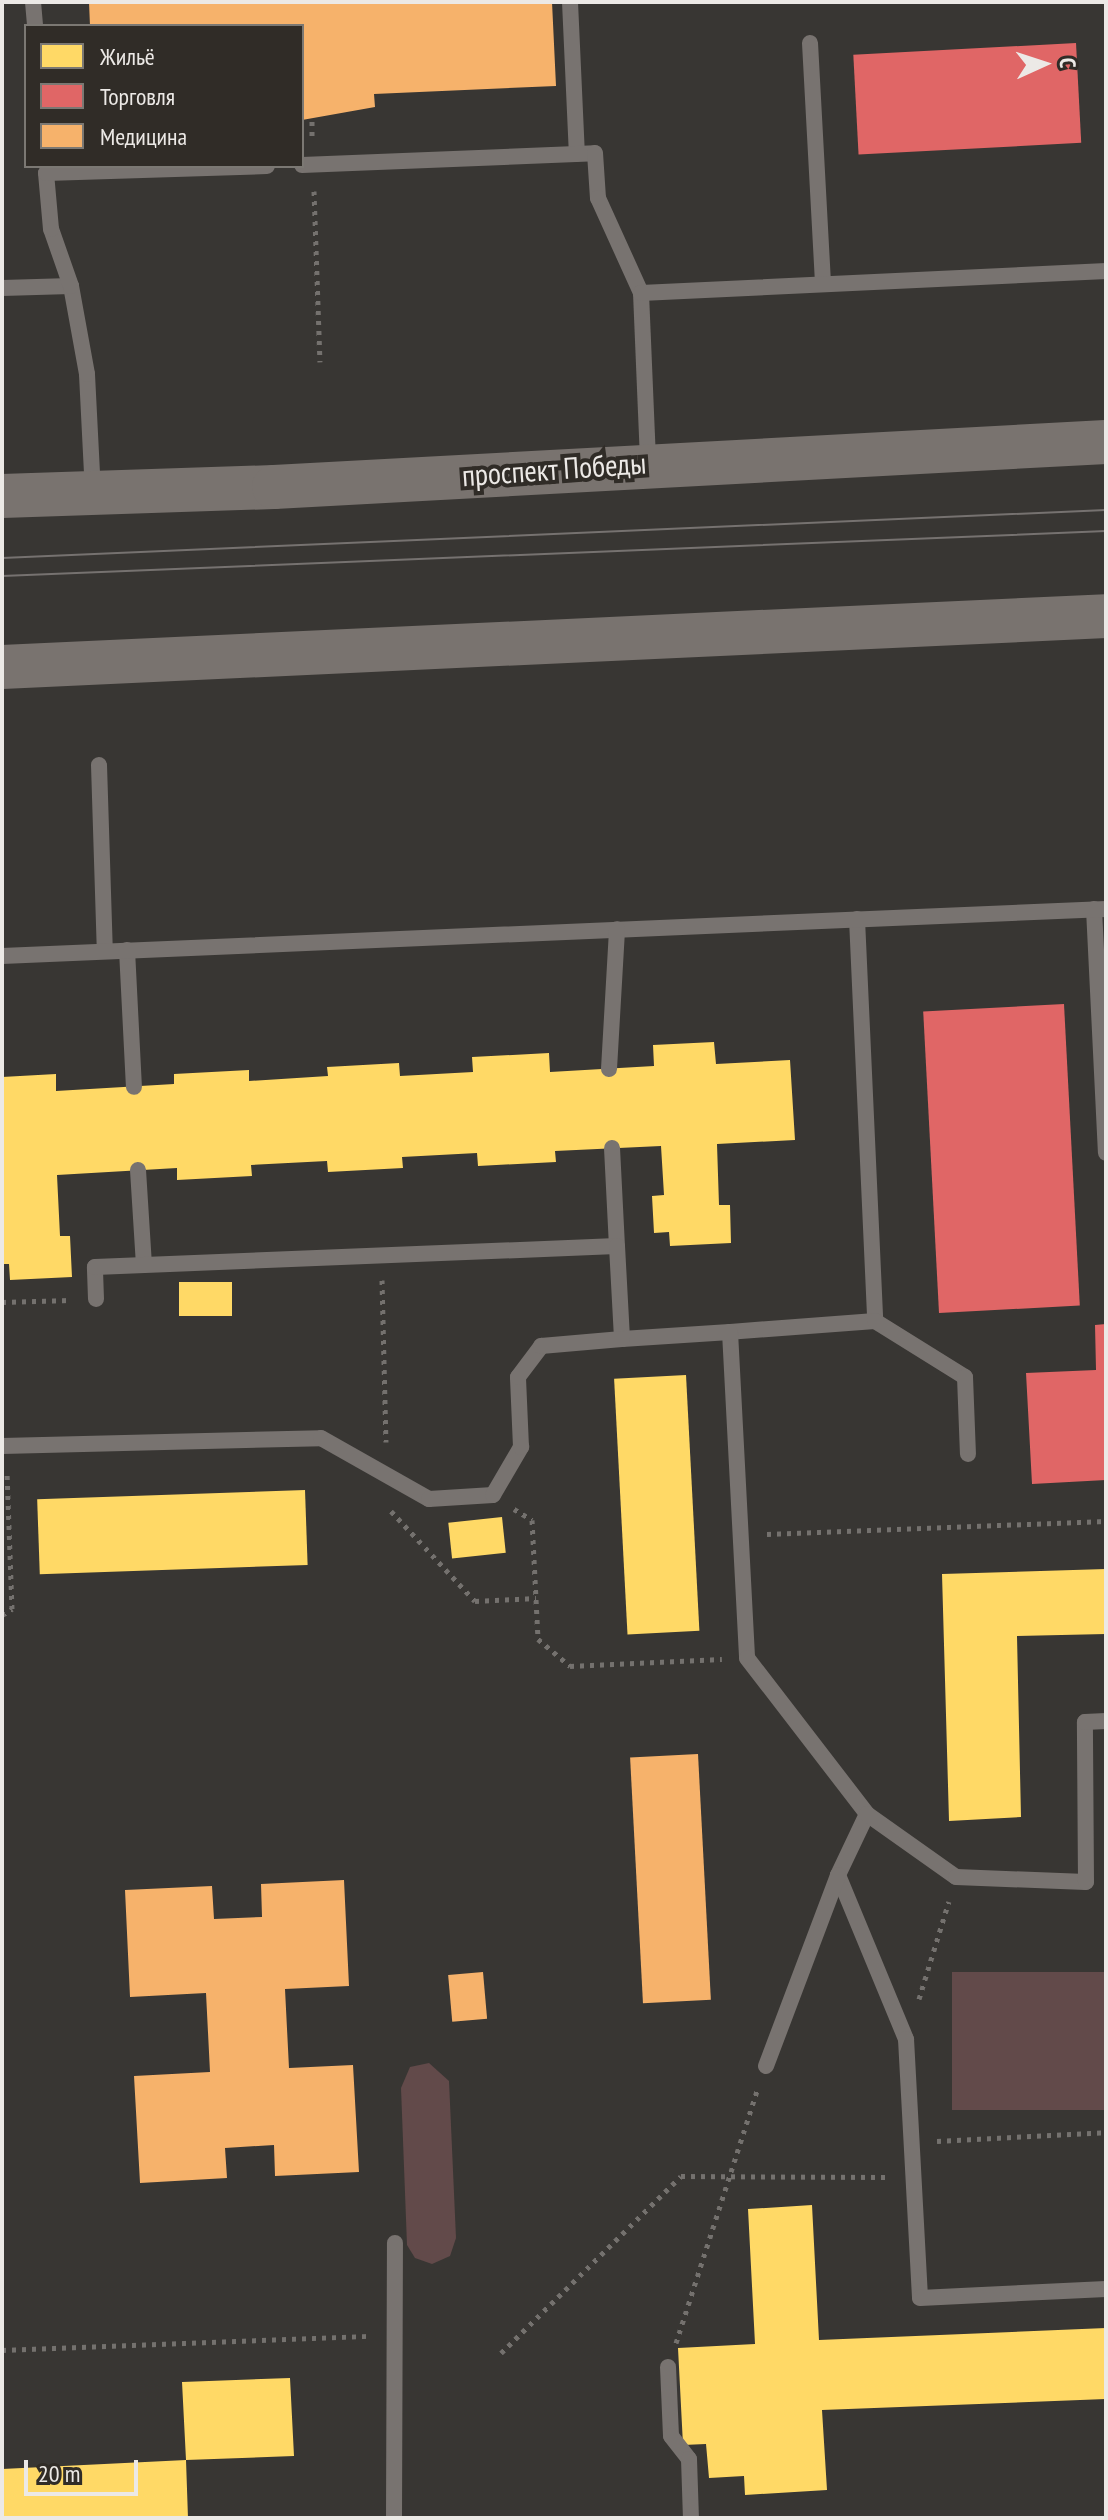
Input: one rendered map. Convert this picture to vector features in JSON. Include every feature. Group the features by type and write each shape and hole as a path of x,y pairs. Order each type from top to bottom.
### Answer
{"main road":[{"name":"проспект Победы","path":"2,496 93,494 648,463 1106,442"},
{"path":"2,667 1106,616"}],"lane":[{"path":"33,2 35,24"},
{"path":"570,2 577,154"},
{"path":"810,43 823,283"},
{"path":"308,165 595,153 598,198 641,293 648,463"},
{"path":"93,494 87,374 71,286 51,229 46,170 156,168"},
{"path":"641,293 1106,271"},
{"path":"2,288 71,286"},
{"path":"99,765 105,951"},
{"path":"2,956 1100,909 1106,1153"},
{"path":"857,919 875,1321"},
{"path":"609,1069 617,929"},
{"path":"127,950 134,1087"},
{"path":"612,1148 622,1339"},
{"path":"138,1170 144,1265"},
{"path":"96,1299 95,1267 617,1246"},
{"path":"4,1446 321,1438 429,1499 493,1495 521,1447 518,1377 541,1346 875,1321 965,1377 968,1454"},
{"path":"730,1332 747,1658 867,1814 956,1877 1086,1882 1085,1722 1106,1721"},
{"path":"766,2066 838,1875 867,1814"},
{"path":"838,1875 906,2039 920,2298 1106,2289"},
{"path":"394,2518 395,2243"},
{"path":"668,2367 671,2436 689,2459 691,2518"}],"path":[{"path":"312,121 308,165 320,362"},
{"path":"381,1255 387,1476"},
{"path":"2,1302 96,1299"},
{"path":"2,1615 12,1609 4,1446"},
{"path":"493,1495 532,1520 538,1639 570,1666 747,1658"},
{"path":"387,1508 475,1601 536,1598"},
{"path":"741,1535 1106,1521"},
{"path":"906,2039 956,1877"},
{"path":"668,2367 766,2066"},
{"path":"912,2142 1106,2132"},
{"path":"501,2353 681,2176 914,2177"},
{"path":"2,2350 395,2335"}],"shaded area":[{"path":"952,1972 1106,1972 1106,2110 952,2110"},
{"path":"429,2063 449,2081 456,2238 450,2256 432,2264 415,2258 407,2245 401,2088 410,2067"}],"building: Жильё":[{"path":"714,1042 716,1064 790,1060 795,1140 717,1144 719,1205 730,1205 731,1243 670,1246 669,1232 654,1233 652,1196 664,1195 661,1146 555,1151 556,1162 478,1166 477,1153 402,1157 403,1168 328,1172 327,1161 251,1165 252,1176 177,1180 177,1168 57,1175 60,1236 70,1236 72,1277 10,1280 9,1264 2,1264 2,1077 56,1074 56,1091 174,1084 174,1074 249,1070 249,1081 328,1076 327,1067 399,1063 400,1076 473,1072 472,1057 549,1053 550,1072 654,1066 653,1045"},
{"path":"179,1282 232,1282 232,1316 179,1316"},
{"path":"686,1375 699,1631 627,1634 614,1379"},
{"path":"305,1490 308,1565 40,1574 37,1499"},
{"path":"502,1517 506,1553 452,1558 448,1523"},
{"path":"1106,1569 1106,1634 1017,1636 1021,1817 949,1821 942,1574"},
{"path":"812,2205 819,2340 1106,2328 1106,2399 822,2410 827,2490 745,2495 744,2476 709,2478 706,2444 683,2445 678,2348 755,2344 748,2209"},
{"path":"290,2378 294,2456 186,2460 182,2382"},
{"path":"186,2460 188,2518 2,2518 2,2469"}],"building: Торговля":[{"path":"1076,43 1081,143 859,155 853,55"},
{"path":"1064,1004 1080,1306 939,1313 923,1011"},
{"path":"1106,1324 1106,1480 1032,1484 1026,1373 1096,1370 1095,1325"}],"building: Медицина":[{"path":"89,2 552,2 556,86 374,94 375,107 304,120 304,24 90,24"},
{"path":"698,1754 711,2000 643,2003 630,1758"},
{"path":"344,1880 349,1986 285,1989 289,2068 353,2065 359,2172 275,2176 274,2145 225,2148 227,2178 140,2183 134,2076 210,2072 206,1993 130,1997 125,1890 212,1886 214,1919 262,1917 261,1884"},
{"path":"483,1972 487,2019 452,2022 448,1975"}],"tram line":[{"path":"2,558 1106,510"},
{"path":"2,576 1106,531"}]}
